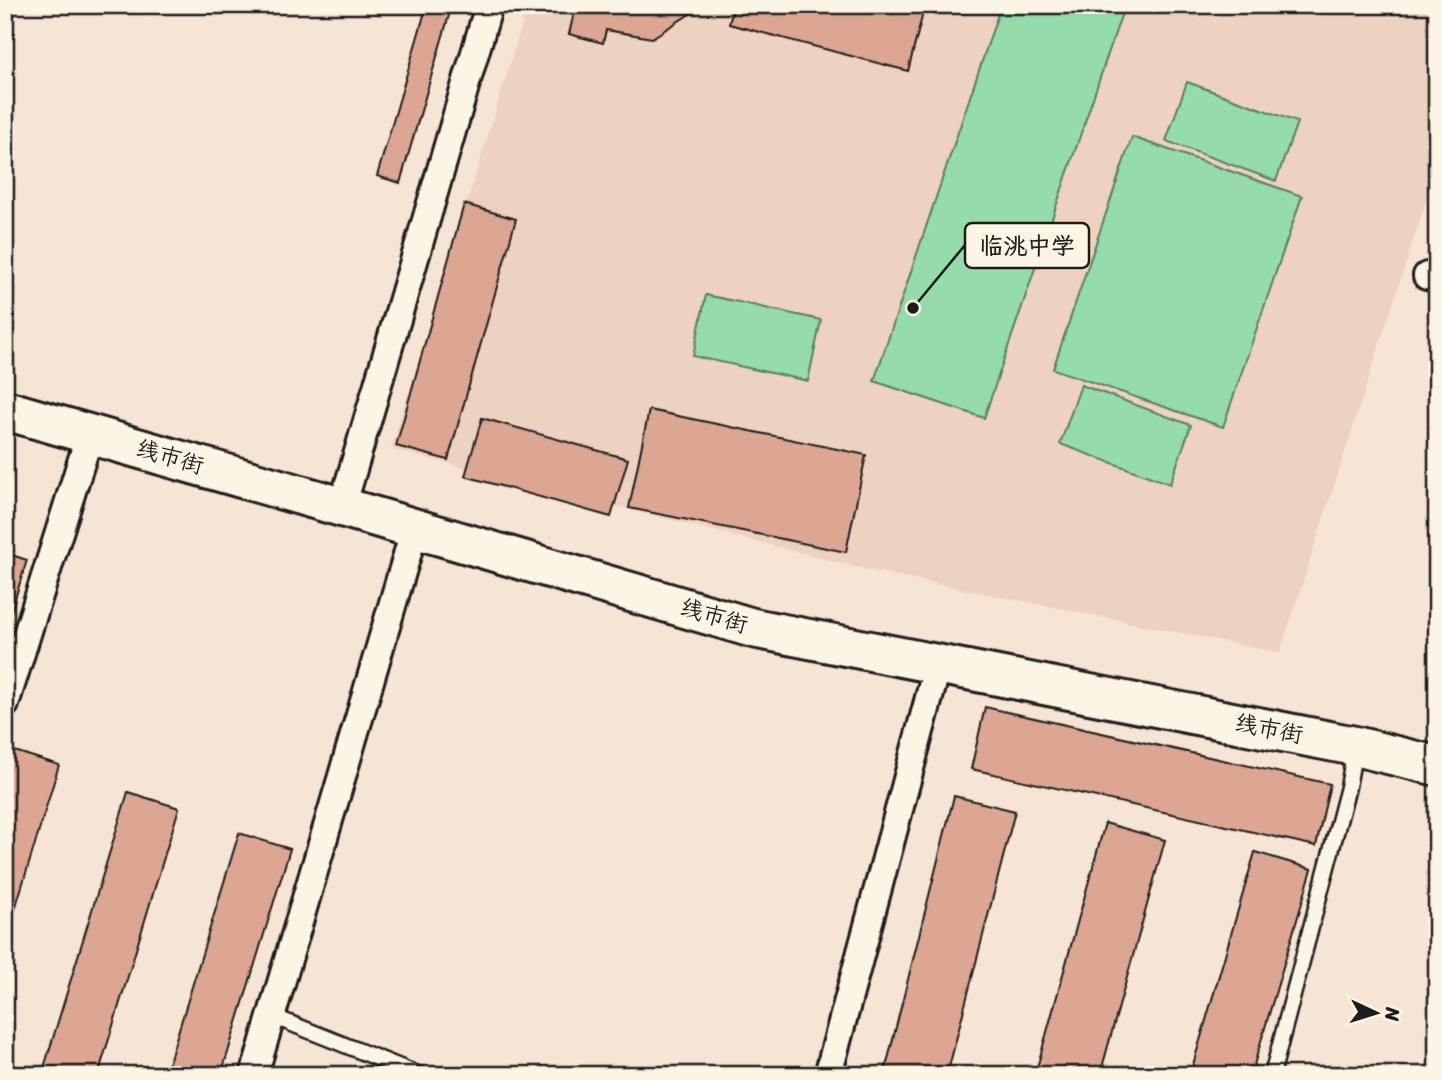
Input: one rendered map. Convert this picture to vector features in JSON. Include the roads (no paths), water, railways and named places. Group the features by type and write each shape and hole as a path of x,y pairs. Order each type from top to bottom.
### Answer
{"main road":[{"name":"线市街","path":"5,410 752,628 1355,747 1437,766"}],"street":[{"path":"342,507 489,5"},
{"path":"5,704 90,434"},
{"path":"254,1075 415,528"},
{"path":"828,1075 939,664"}],"lane":[{"path":"1272,1075 1348,786 1355,747"},
{"path":"272,1016 420,1075"}],"place":[{"name":"临洮中学","path":"913,308"}]}
